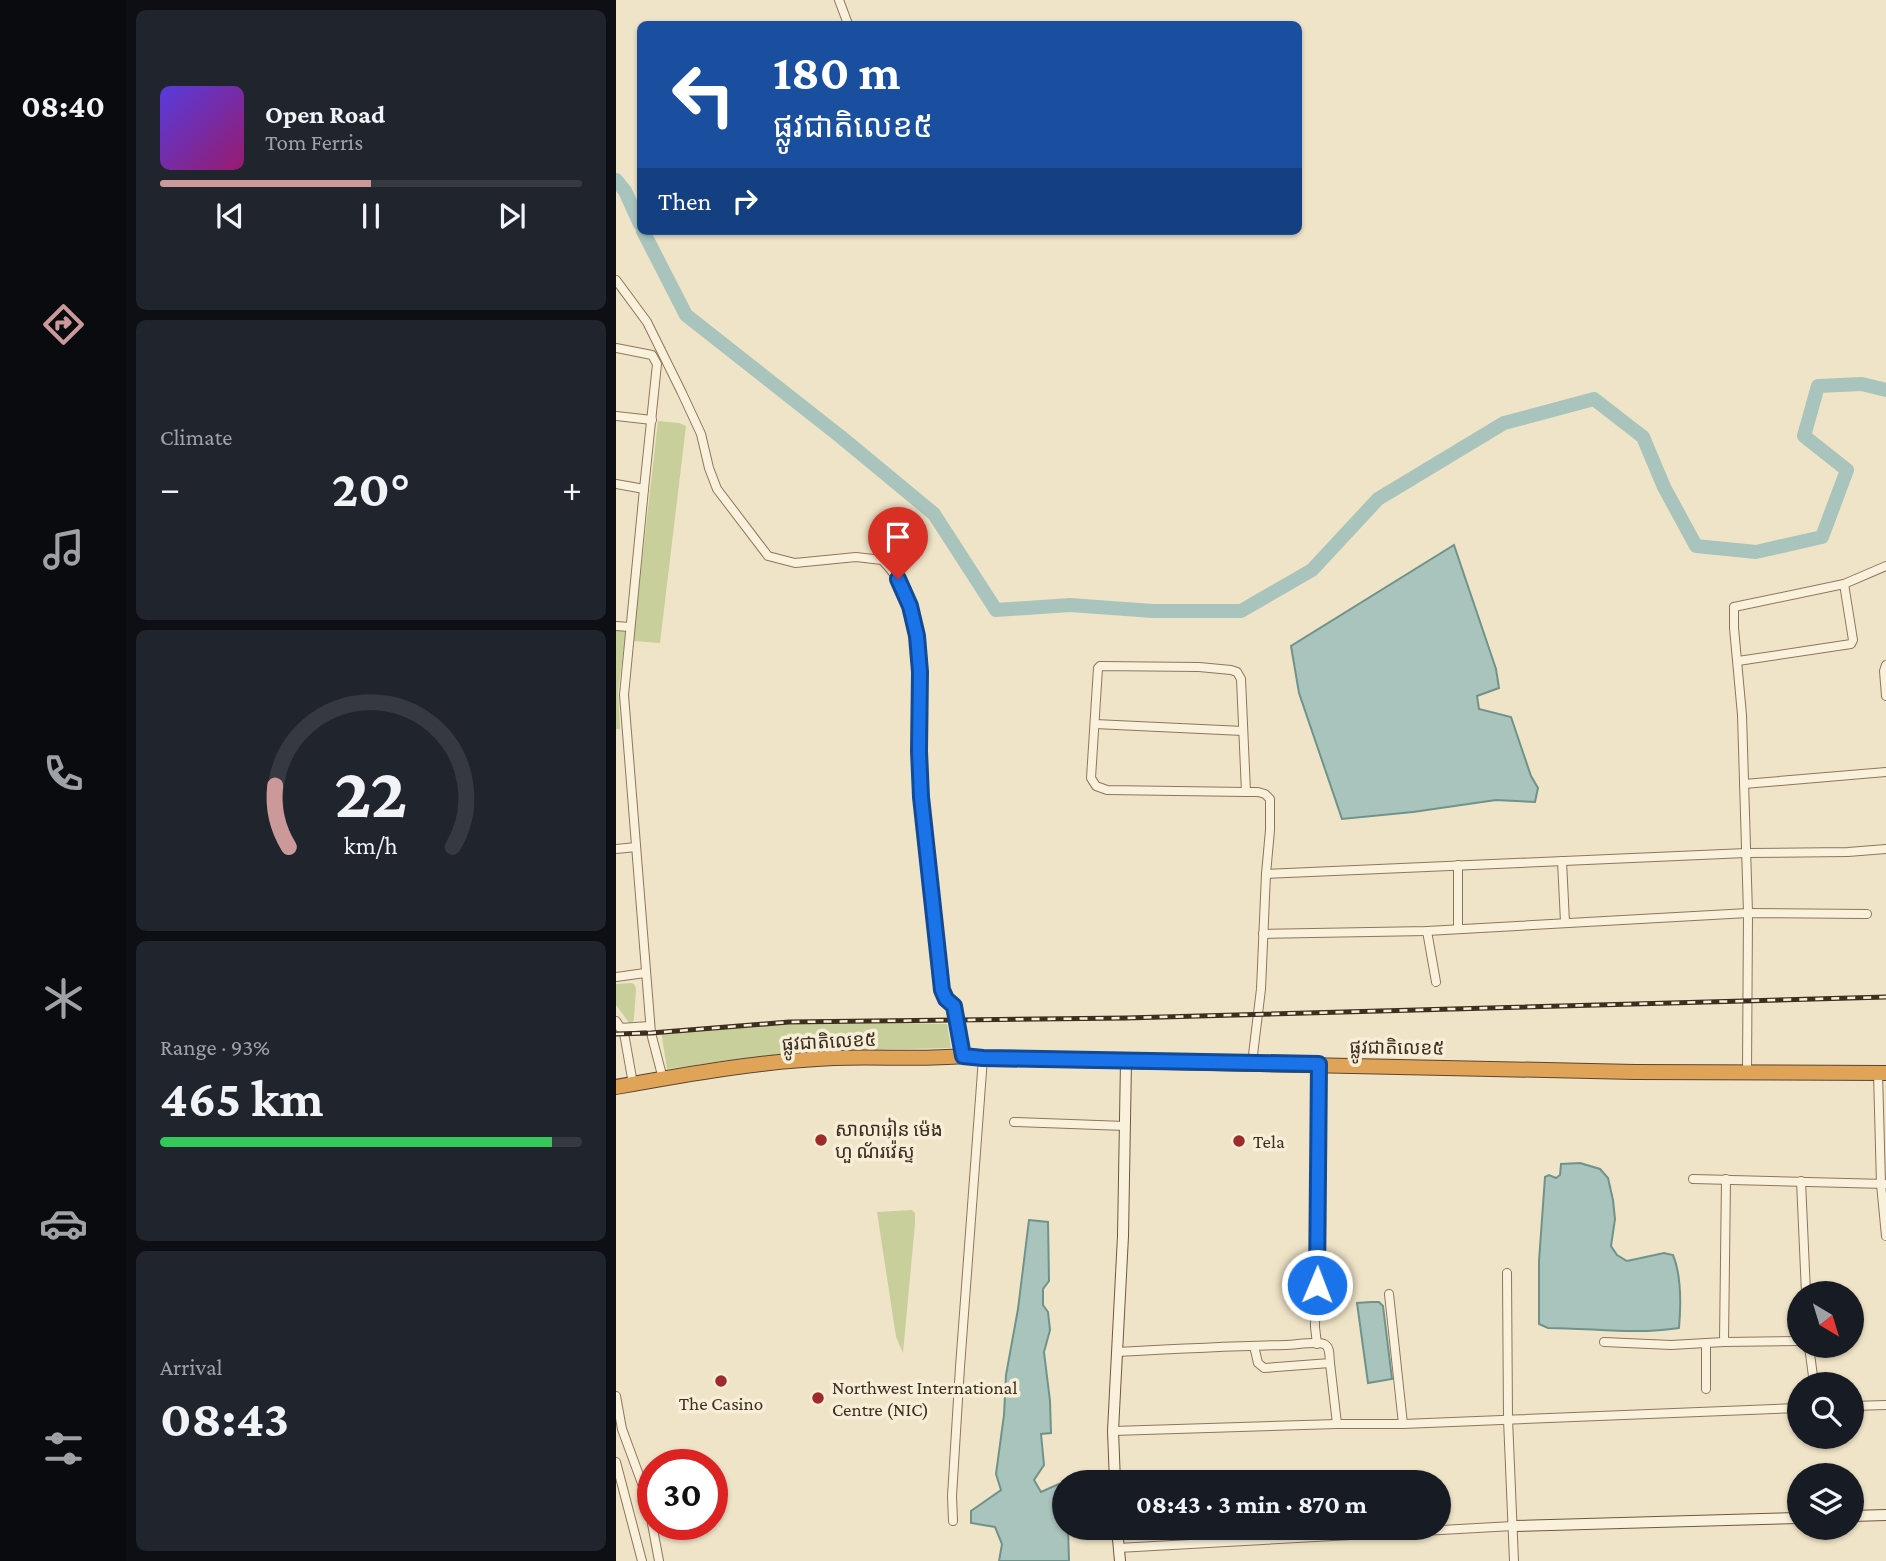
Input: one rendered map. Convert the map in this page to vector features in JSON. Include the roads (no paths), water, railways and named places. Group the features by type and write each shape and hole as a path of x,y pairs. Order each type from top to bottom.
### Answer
{"highway":[{"name":"ផ្លូវជាតិលេខ៥","path":"616,1087 784,1062 835,1058 963,1056 1635,1072 1882,1073"}],"street":[{"path":"839,0 847,21"},
{"path":"616,280 647,322 676,381 701,434 709,468 718,489 768,556 795,563 856,557 882,560 898,579 910,606 917,636 920,672 921,797 942,990 946,999 954,1006 963,1056"},
{"path":"616,348 647,353 656,359 657,370 624,695 645,973 651,1030 663,1079"},
{"path":"616,415 652,420"},
{"path":"616,484 644,489"},
{"path":"1747,1073 1748,913 1742,715 1734,607 1844,584 1886,566"},
{"path":"1738,661 1852,644 1844,584"},
{"path":"616,626 630,627"},
{"path":"1886,665 1886,696"},
{"path":"1246,792 1241,679 1237,672 1199,667 1100,666 1097,672 1091,778 1101,789 1162,792 1246,792 1258,792 1270,799 1261,989 1252,1063"},
{"path":"1095,724 1243,731"},
{"path":"616,734 627,733"},
{"path":"1744,784 1886,772"},
{"path":"616,849 636,847"},
{"path":"1266,874 1886,849"},
{"path":"1562,861 1565,922"},
{"path":"1458,865 1458,929"},
{"path":"1263,934 1427,931 1748,913 1867,914"},
{"path":"1427,931 1436,982"},
{"path":"616,977 645,973"},
{"path":"633,1084 620,1027 651,1030"},
{"path":"953,1521 959,1380 983,1058"},
{"path":"1115,1470 1113,1431 1123,1236 1126,1061"},
{"path":"1317,1344 1315,1326 1319,1064"},
{"path":"1882,1073 1886,1236"},
{"path":"1014,1122 1125,1126"},
{"path":"1693,1179 1884,1184"},
{"path":"1724,1342 1726,1179"},
{"path":"1801,1181 1805,1281"},
{"path":"1507,1273 1508,1419 1514,1561"},
{"path":"1389,1294 1403,1424"},
{"path":"1604,1342 1671,1345 1787,1341"},
{"path":"1706,1343 1706,1389"},
{"path":"1117,1352 1325,1345 1328,1347 1337,1424"},
{"path":"1254,1346 1258,1363 1264,1368 1330,1363"},
{"path":"616,1396 622,1429 647,1497 659,1561"},
{"path":"1864,1406 1886,1405"},
{"path":"1113,1431 1403,1424 1787,1408"},
{"path":"616,1462 642,1561"},
{"path":"1864,1516 1886,1515"},
{"path":"1118,1548 1513,1526 1787,1518"},
{"path":"1118,1540 1120,1561"}],"water":[{"path":"1454,545 1496,669 1499,688 1477,696 1479,709 1511,717 1531,776 1538,788 1535,802 1496,800 1342,819 1299,693 1291,646"},
{"path":"1580,1163 1600,1169 1608,1178 1615,1219 1611,1246 1617,1255 1627,1261 1664,1253 1673,1255 1679,1282 1679,1328 1614,1331 1548,1328 1539,1324 1539,1261 1545,1177 1549,1175 1556,1178 1560,1175 1561,1164"},
{"path":"1029,1220 1048,1222 1049,1281 1043,1289 1043,1305 1048,1312 1050,1330 1044,1352 1051,1433 1041,1434 1044,1465 1034,1480 1041,1492 1052,1487 1052,1540 1068,1540 1069,1561 999,1561 1002,1544 995,1527 971,1523 971,1511 1001,1490 996,1474 1006,1375 1018,1309"},
{"path":"1379,1302 1383,1306 1392,1379 1368,1383 1357,1303"}],"waterway":[{"path":"616,180 625,191 637,217"},
{"path":"645,235 686,315 934,514 996,610 1070,605 1153,611 1241,611 1312,570 1378,499 1504,423 1594,399 1643,437 1664,487 1696,546 1756,552 1822,537 1847,470 1804,436 1818,386 1862,384 1886,390"}],"railway":[{"path":"616,1034 789,1022 1126,1018 1886,997"}],"place":[{"name":"សាលារៀន ម៉េង ហួ ណ័រវ៉េស្ទ","path":"821,1140"},
{"name":"Tela","path":"1239,1141"},
{"name":"The Casino","path":"721,1381"},
{"name":"Northwest International Centre (NIC)","path":"818,1398"}]}
